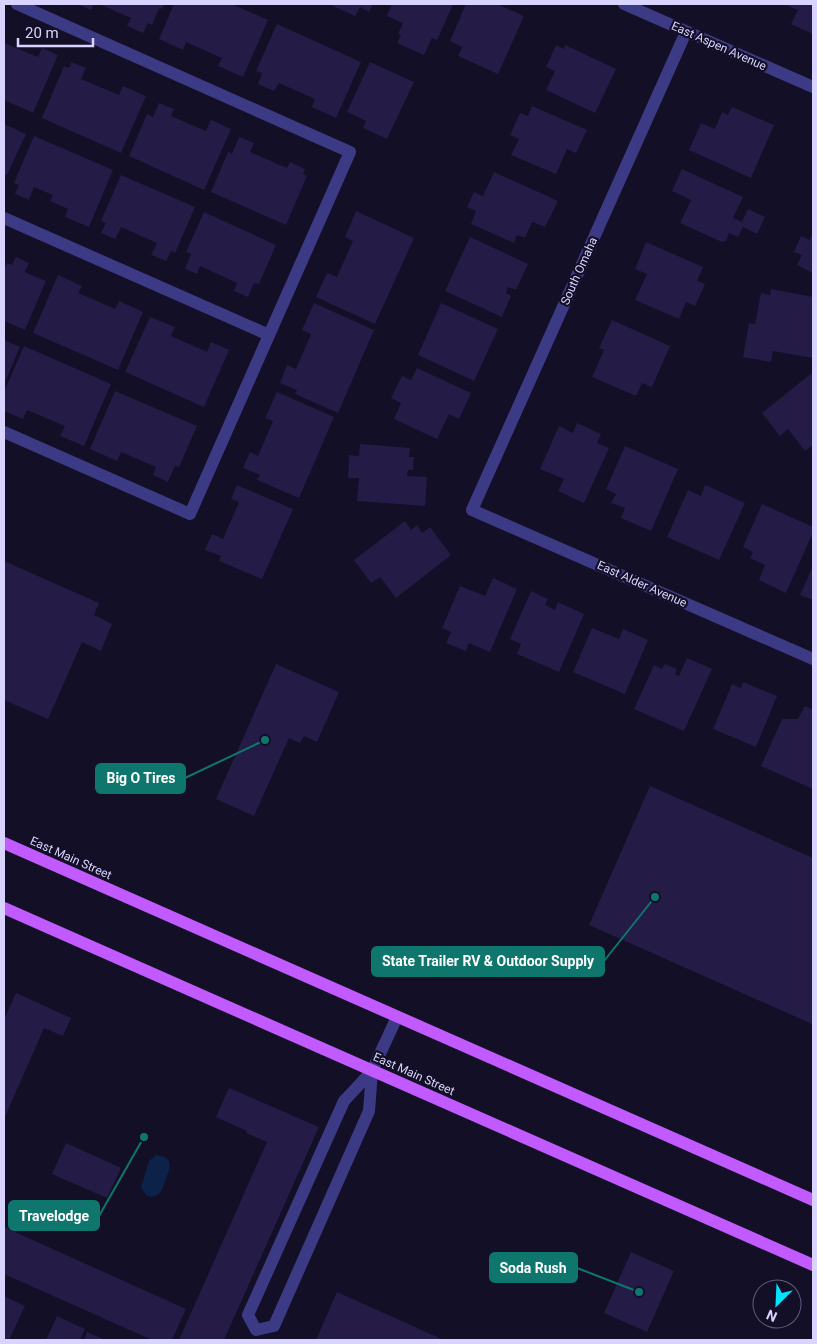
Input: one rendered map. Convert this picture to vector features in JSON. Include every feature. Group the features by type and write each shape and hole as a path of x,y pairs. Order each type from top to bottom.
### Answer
{"main road":[{"name":"East Main Street","path":"4,843 813,1200"},
{"name":"East Main Street","path":"4,908 813,1265"}],"street":[{"path":"4,432 190,514 350,152 17,4"},
{"name":"East Aspen Avenue","path":"624,4 813,87"},
{"name":"South Omaha","path":"472,510 686,32"},
{"path":"4,218 269,335"},
{"name":"East Alder Avenue","path":"472,510 813,659"},
{"path":"372,1071 369,1111 274,1326 254,1335 248,1315 344,1101 372,1071 397,1017"}],"water":[{"path":"156,1155 166,1158 170,1166 161,1191 158,1195 151,1197 146,1195 141,1187 149,1161"}],"building":[{"path":"77,4 94,4 91,10"},
{"path":"99,4 164,4 162,9 159,8 152,25 148,23 143,33 127,26 131,18"},
{"path":"174,4 232,4 268,20 243,77 218,66 222,58 186,42 183,50 159,39"},
{"path":"334,4 373,4 369,12 360,7 355,16 333,6"},
{"path":"392,4 453,4 437,40 432,38 424,55 397,43 401,35 398,34 403,23 387,16"},
{"path":"466,4 497,4 524,16 498,74 458,56 462,47 450,41"},
{"path":"784,4 813,4 813,34 791,24 798,10"},
{"path":"277,24 361,62 336,118 312,107 315,99 279,83 274,91 258,84 262,73 256,71"},
{"path":"4,43 38,57 42,48 58,55 33,113 4,100"},
{"path":"556,45 564,49 565,45 616,69 595,113 546,90 555,71 546,67"},
{"path":"71,62 86,68 81,79 119,95 123,86 146,96 121,153 42,118 64,66 69,68"},
{"path":"370,62 414,82 387,139 363,128 366,121 347,112"},
{"path":"159,103 174,109 171,116 206,131 211,120 231,129 204,190 129,156 147,114 153,117"},
{"path":"532,106 587,130 576,153 567,149 556,174 511,155 519,139 510,135 520,113 528,116"},
{"path":"732,107 774,125 751,178 689,150 701,123 715,129 722,112 728,115"},
{"path":"4,124 26,134 7,175 4,173"},
{"path":"34,136 113,170 89,227 65,217 68,209 50,201 53,195 34,187 29,200 15,194 19,185 14,183"},
{"path":"239,137 254,143 250,152 287,168 290,162 305,169 303,174 307,176 286,225 211,192 228,152 232,154"},
{"path":"682,169 743,197 733,218 742,222 748,209 765,217 757,234 743,227 738,237 729,233 726,241 722,242 680,223 691,200 672,191"},
{"path":"494,172 558,201 545,227 532,222 525,238 517,235 514,243 471,224 476,211 467,207 474,192 483,196"},
{"path":"121,175 195,207 175,253 171,251 166,261 151,255 157,243 121,227 115,239 101,233 106,223 101,221"},
{"path":"356,211 414,238 375,324 316,297 327,273 337,277 353,241 345,237"},
{"path":"204,212 276,245 259,284 254,283 248,297 234,291 237,283 200,266 197,274 185,269 191,254 186,252"},
{"path":"813,232 813,273 797,265 802,255 794,252 801,236 810,240"},
{"path":"470,237 528,264 516,290 508,287 506,293 511,296 502,317 445,291"},
{"path":"646,242 703,267 697,281 705,284 695,306 686,302 679,319 635,300 647,274 635,269"},
{"path":"16,257 29,263 25,272 46,281 25,330 4,321 4,270 7,263 12,265"},
{"path":"58,275 82,286 78,293 115,309 119,301 143,312 118,370 33,333"},
{"path":"771,289 813,297 813,358 773,351 771,362 743,357 749,323 755,324 761,293 770,295"},
{"path":"314,303 374,330 338,413 295,394 297,390 280,383 287,365 296,369 311,334 302,330"},
{"path":"441,303 498,329 474,381 418,355"},
{"path":"150,317 175,327 171,336 207,352 211,342 229,350 204,407 125,372"},
{"path":"612,320 670,346 652,387 642,383 636,396 592,377 604,350 599,348"},
{"path":"4,340 20,347 4,384"},
{"path":"24,346 111,384 84,446 60,436 65,426 27,410 23,419 4,411 4,392"},
{"path":"417,368 471,393 459,419 449,414 437,439 394,419 401,403 391,398 402,376 411,380"},
{"path":"813,372 813,445 805,451 788,429 780,436 762,413"},
{"path":"115,391 197,426 179,467 175,466 168,482 153,475 156,467 121,452 117,461 90,449"},
{"path":"277,392 334,417 299,498 257,480 260,475 243,468 250,452 258,456 273,421 265,418"},
{"path":"577,423 601,434 597,443 609,448 584,503 558,491 564,479 540,469 559,426 573,433"},
{"path":"360,444 410,448 409,457 414,457 413,470 408,470 407,476 427,477 425,506 357,501 359,478 348,478 349,455 359,456"},
{"path":"625,446 678,469 651,531 621,518 625,508 611,503 616,494 606,489"},
{"path":"237,485 293,509 262,579 219,561 221,556 205,550 212,534 223,539 239,502 231,499"},
{"path":"705,485 745,503 719,560 667,537 688,490 701,496"},
{"path":"762,504 813,527 813,532 786,593 759,580 765,565 750,558 753,552 743,547"},
{"path":"405,521 411,530 417,525 422,533 430,527 451,555 396,598 380,577 371,583 354,560"},
{"path":"4,561 99,603 94,615 112,624 101,651 82,642 48,719 4,700"},
{"path":"813,566 813,600 800,595"},
{"path":"493,578 517,589 490,652 469,643 466,651 446,643 451,632 442,628 460,586 485,596"},
{"path":"531,591 548,599 545,605 555,610 558,602 584,614 559,672 517,654 521,644 510,639"},
{"path":"592,628 619,639 623,629 648,640 625,694 573,672"},
{"path":"687,658 712,669 684,731 634,709 654,665 662,669 665,664 677,669 675,674 679,676"},
{"path":"276,664 339,692 317,742 304,736 300,743 289,738 254,816 216,799"},
{"path":"743,682 777,696 756,747 713,729 732,684 741,688"},
{"path":"805,706 813,710 813,789 761,766 782,719 798,719"},
{"path":"650,786 813,858 812,1024 589,925"},
{"path":"16,993 71,1018 63,1036 44,1028 4,1119 4,1020"},
{"path":"229,1088 319,1127 224,1340 179,1340 267,1142 216,1117"},
{"path":"66,1143 121,1168 107,1198 52,1174"},
{"path":"4,1227 186,1309 172,1340 152,1340 4,1274"},
{"path":"631,1252 674,1271 647,1332 604,1313"},
{"path":"337,1292 444,1340 316,1340"},
{"path":"4,1296 25,1306 9,1340 4,1340"},
{"path":"57,1316 85,1329 80,1340 46,1340"},
{"path":"87,1332 105,1340 84,1340"}],"place":[{"name":"Big O Tires","path":"265,740"},
{"name":"State Trailer RV & Outdoor Supply","path":"655,897"},
{"name":"Travelodge","path":"144,1137"},
{"name":"Soda Rush","path":"639,1292"}]}
